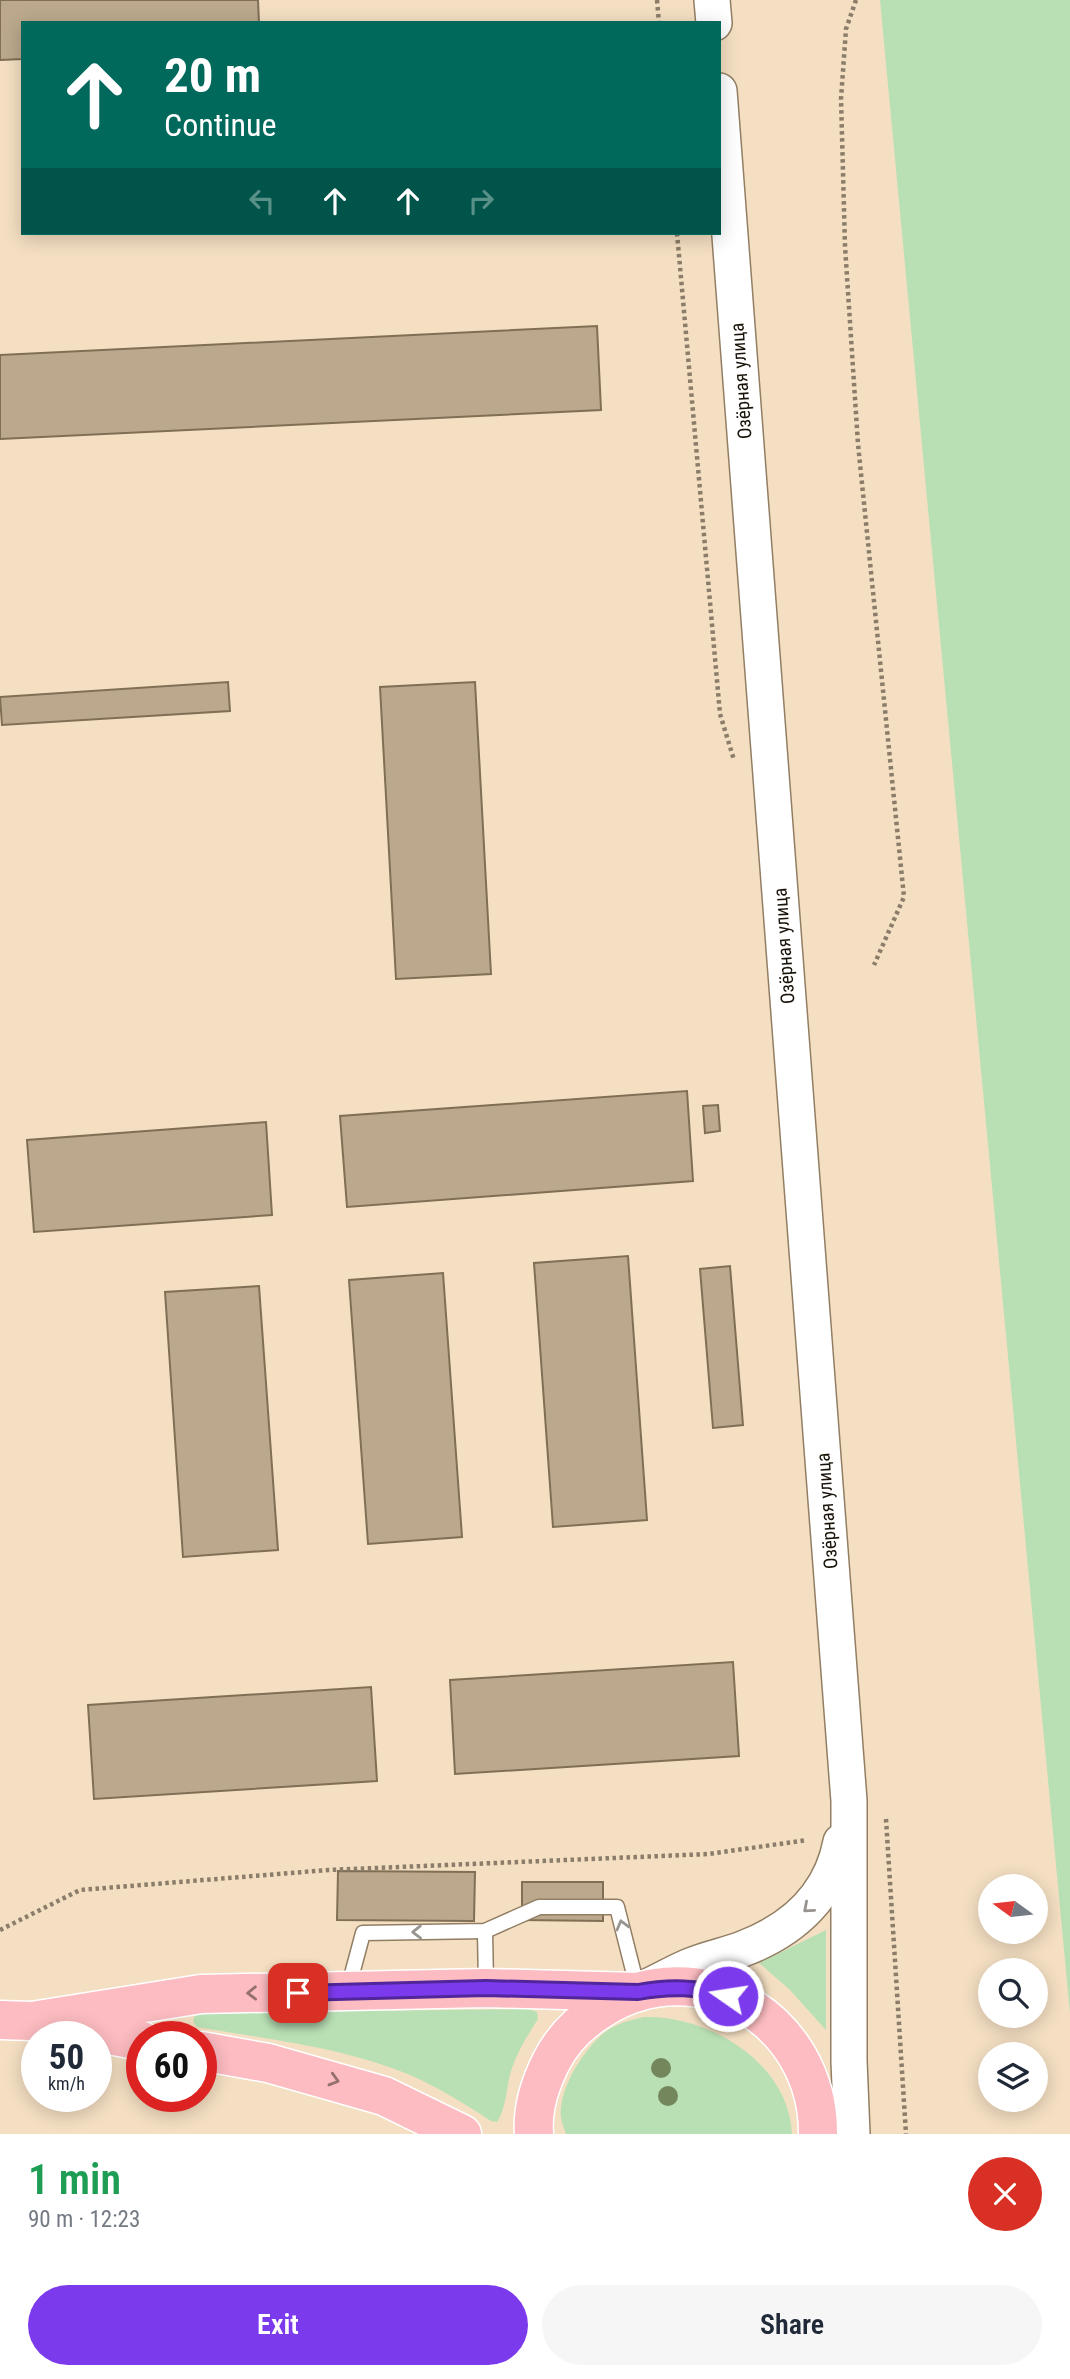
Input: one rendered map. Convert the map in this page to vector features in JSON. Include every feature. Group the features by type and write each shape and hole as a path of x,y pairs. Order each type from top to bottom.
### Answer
{"main road":[{"path":"534,2134 536,2102 544,2077 571,2032 613,2001 661,1987 706,1989 728,1996 767,2018 790,2043 807,2073 815,2094 818,2134"},
{"path":"16,2021 201,1994 486,1988 638,1992"},
{"path":"16,2021 126,2038"},
{"path":"217,2054 268,2063 373,2092 462,2134"}],"street":[{"path":"712,0 714,21"},
{"name":"Озёрная улица","path":"721,117 849,1801"},
{"path":"638,1992 694,1964 746,1948 786,1927 819,1898 838,1862 849,1801"},
{"path":"849,1801 849,2061 852,2134"},
{"path":"815,2094 849,2061"}],"lane":[{"path":"347,1992 363,1933 485,1931 539,1907 617,1907 638,1992"},
{"path":"485,1931 486,1988"}],"path":[{"path":"657,0 659,21"},
{"path":"856,0 846,29 841,99 845,246 858,444 904,897 874,965"},
{"path":"677,235 720,713 735,762"},
{"path":"849,1801 884,1798 906,2134"},
{"path":"0,1930 80,1890 328,1870 709,1854 808,1840"}],"green space":[{"path":"880,0 1070,0 1070,2013"},
{"path":"826,1930 826,2030 790,1990 759,1963"},
{"path":"529,2009 537,2012 538,2019 514,2061 503,2110 497,2122 421,2080 394,2069 311,2046 217,2030 217,2021 193,2021 196,2013"},
{"path":"644,2017 694,2024 719,2034 741,2048 761,2065 777,2085 787,2109 792,2134 566,2134 561,2107 568,2083 580,2060 608,2030"}],"building":[{"path":"0,0 258,0 259,21 21,21 21,59 0,60"},
{"path":"597,326 601,410 0,439 0,355"},
{"path":"228,682 230,711 2,725 0,697"},
{"path":"475,682 491,974 396,979 380,687"},
{"path":"687,1091 693,1181 347,1207 340,1116"},
{"path":"718,1105 720,1131 705,1133 703,1106"},
{"path":"266,1122 272,1215 34,1232 27,1140"},
{"path":"628,1256 647,1520 553,1527 534,1263"},
{"path":"730,1266 743,1425 713,1428 700,1269"},
{"path":"443,1273 462,1537 368,1544 349,1280"},
{"path":"259,1286 278,1550 183,1557 165,1292"},
{"path":"733,1662 739,1756 455,1774 450,1680"},
{"path":"371,1687 377,1781 94,1799 88,1705"},
{"path":"338,1871 475,1872 474,1921 337,1920"},
{"path":"522,1882 603,1882 603,1921 522,1920"}],"route":[{"path":"298,1993 486,1988 638,1992 661,1987 684,1987 706,1989 728,1996"}]}
